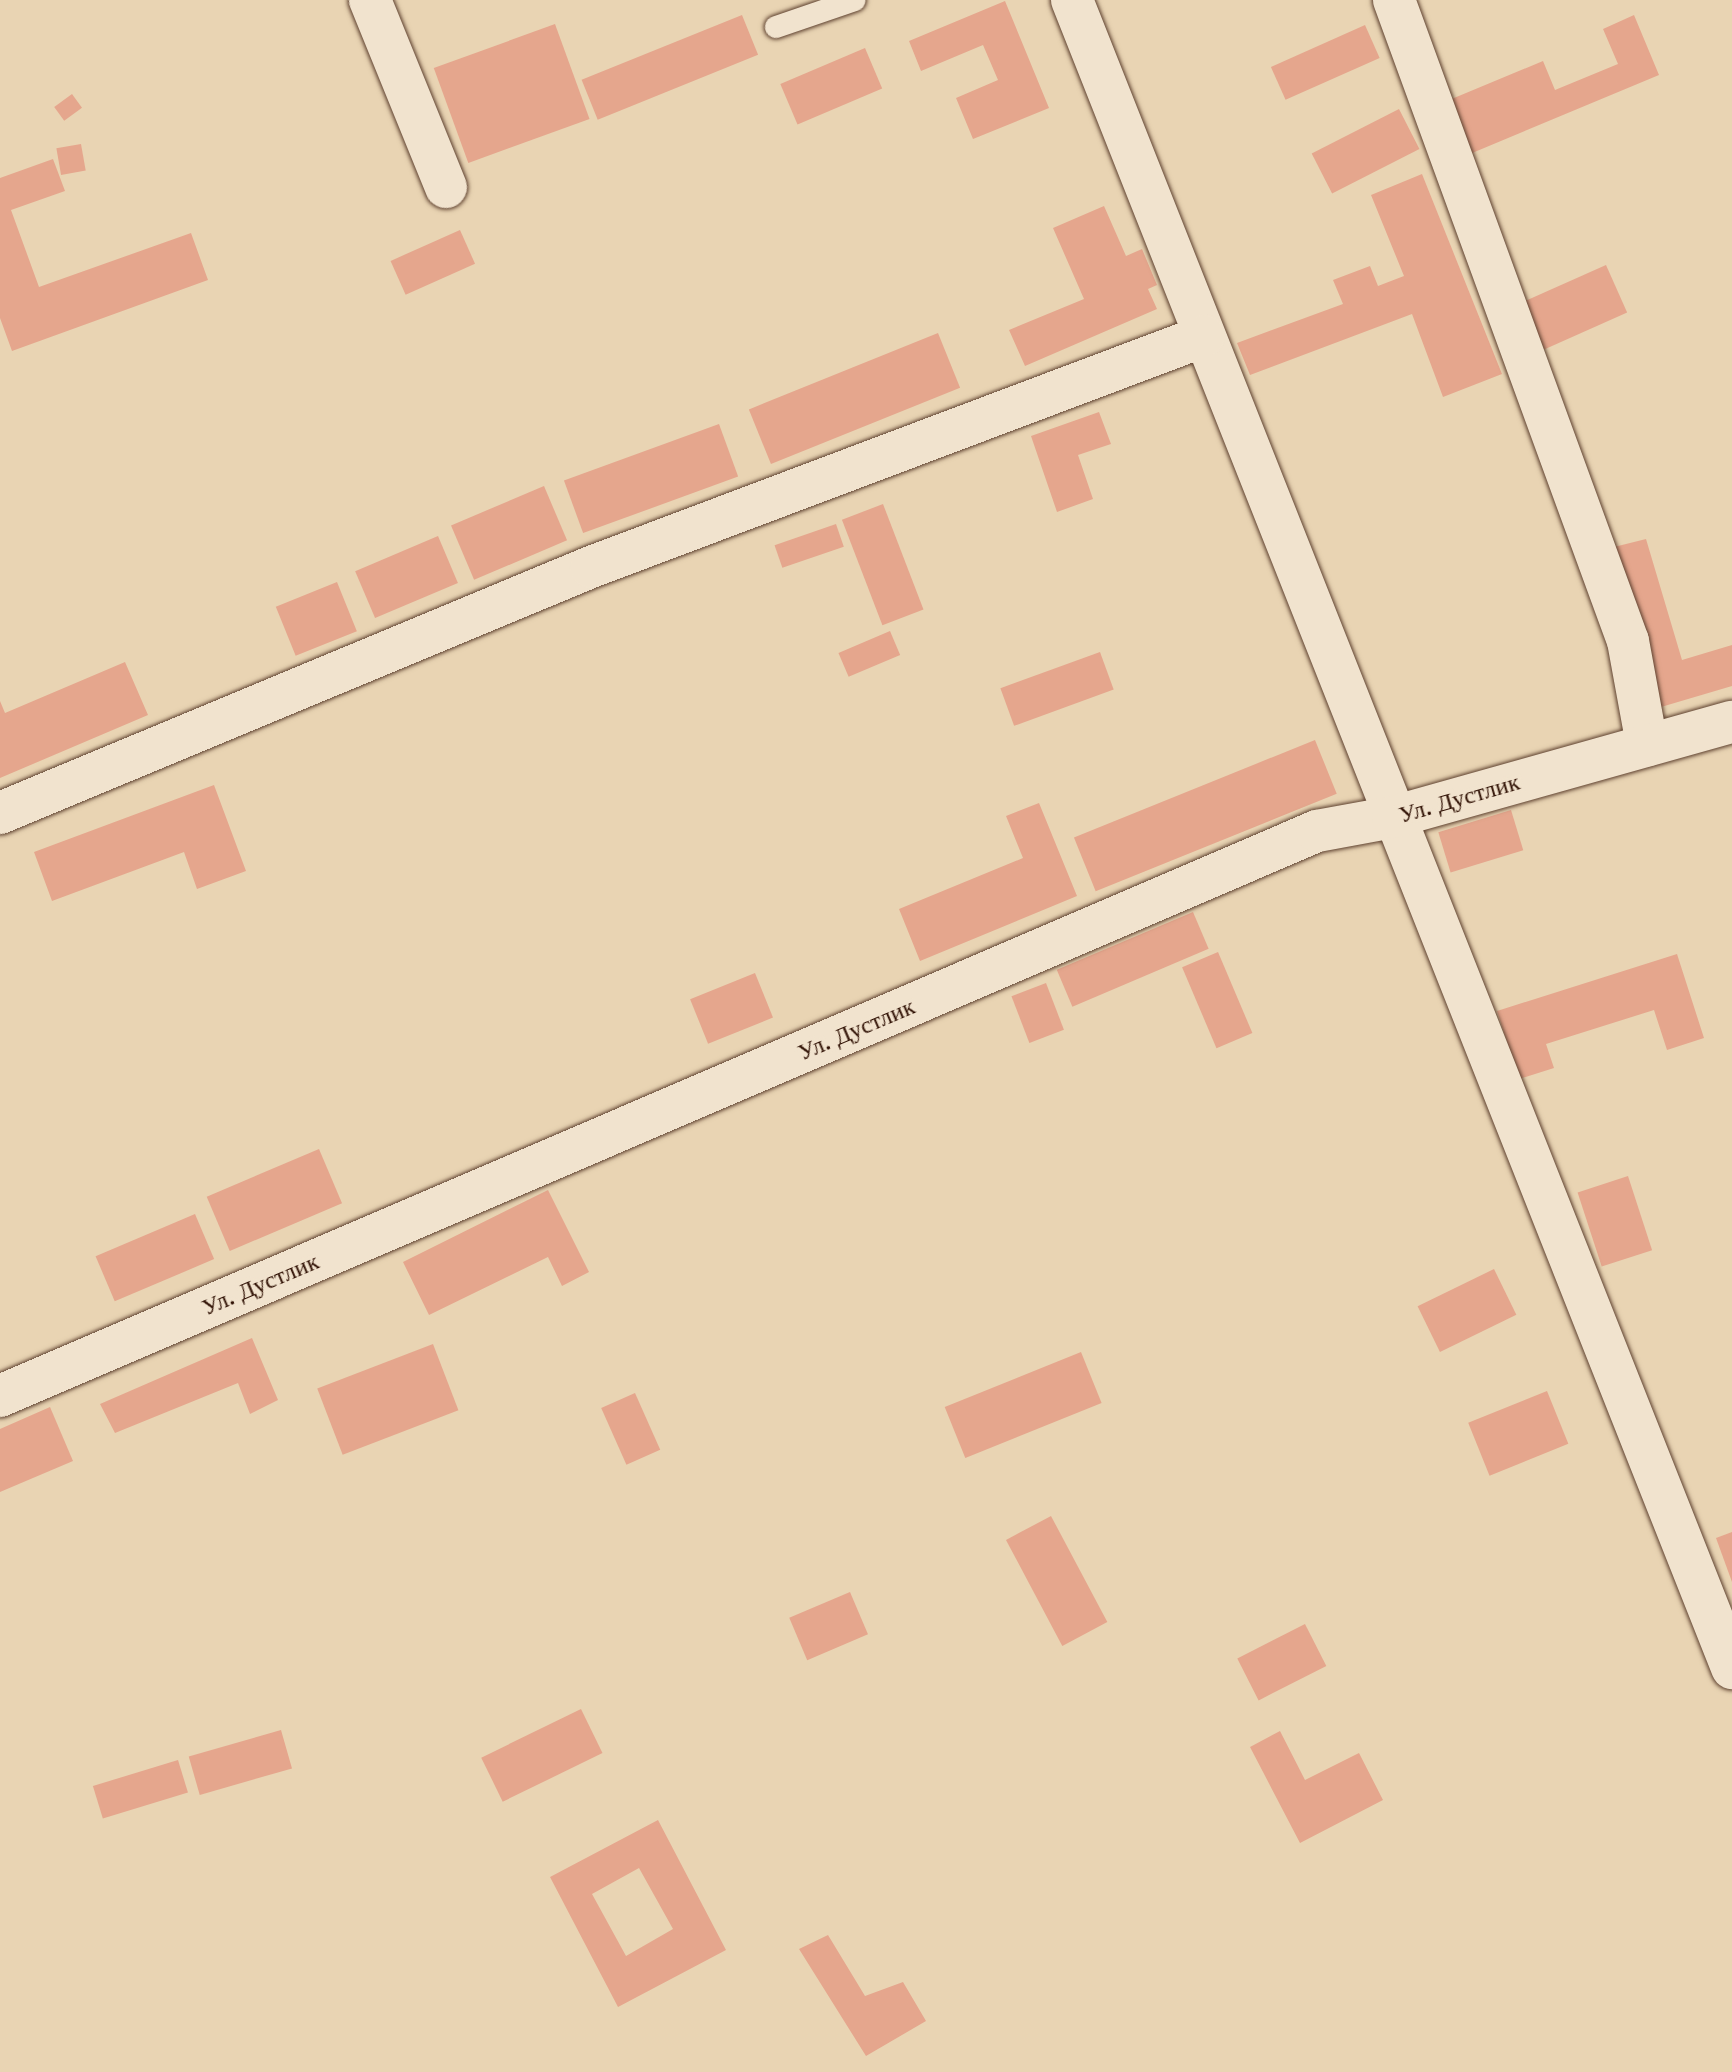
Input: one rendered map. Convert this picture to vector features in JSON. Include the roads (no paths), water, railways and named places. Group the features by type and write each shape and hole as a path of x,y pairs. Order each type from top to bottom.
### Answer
{"street":[{"path":"370,0 446,187"},
{"path":"1072,0 1732,1668"},
{"path":"1394,0 1628,641 1647,745"},
{"path":"0,813 591,567 1204,336"},
{"name":"Ул. Дустлик","path":"0,1396 1317,831 1393,817 1732,722"}],"lane":[{"path":"776,27 855,0"}]}
